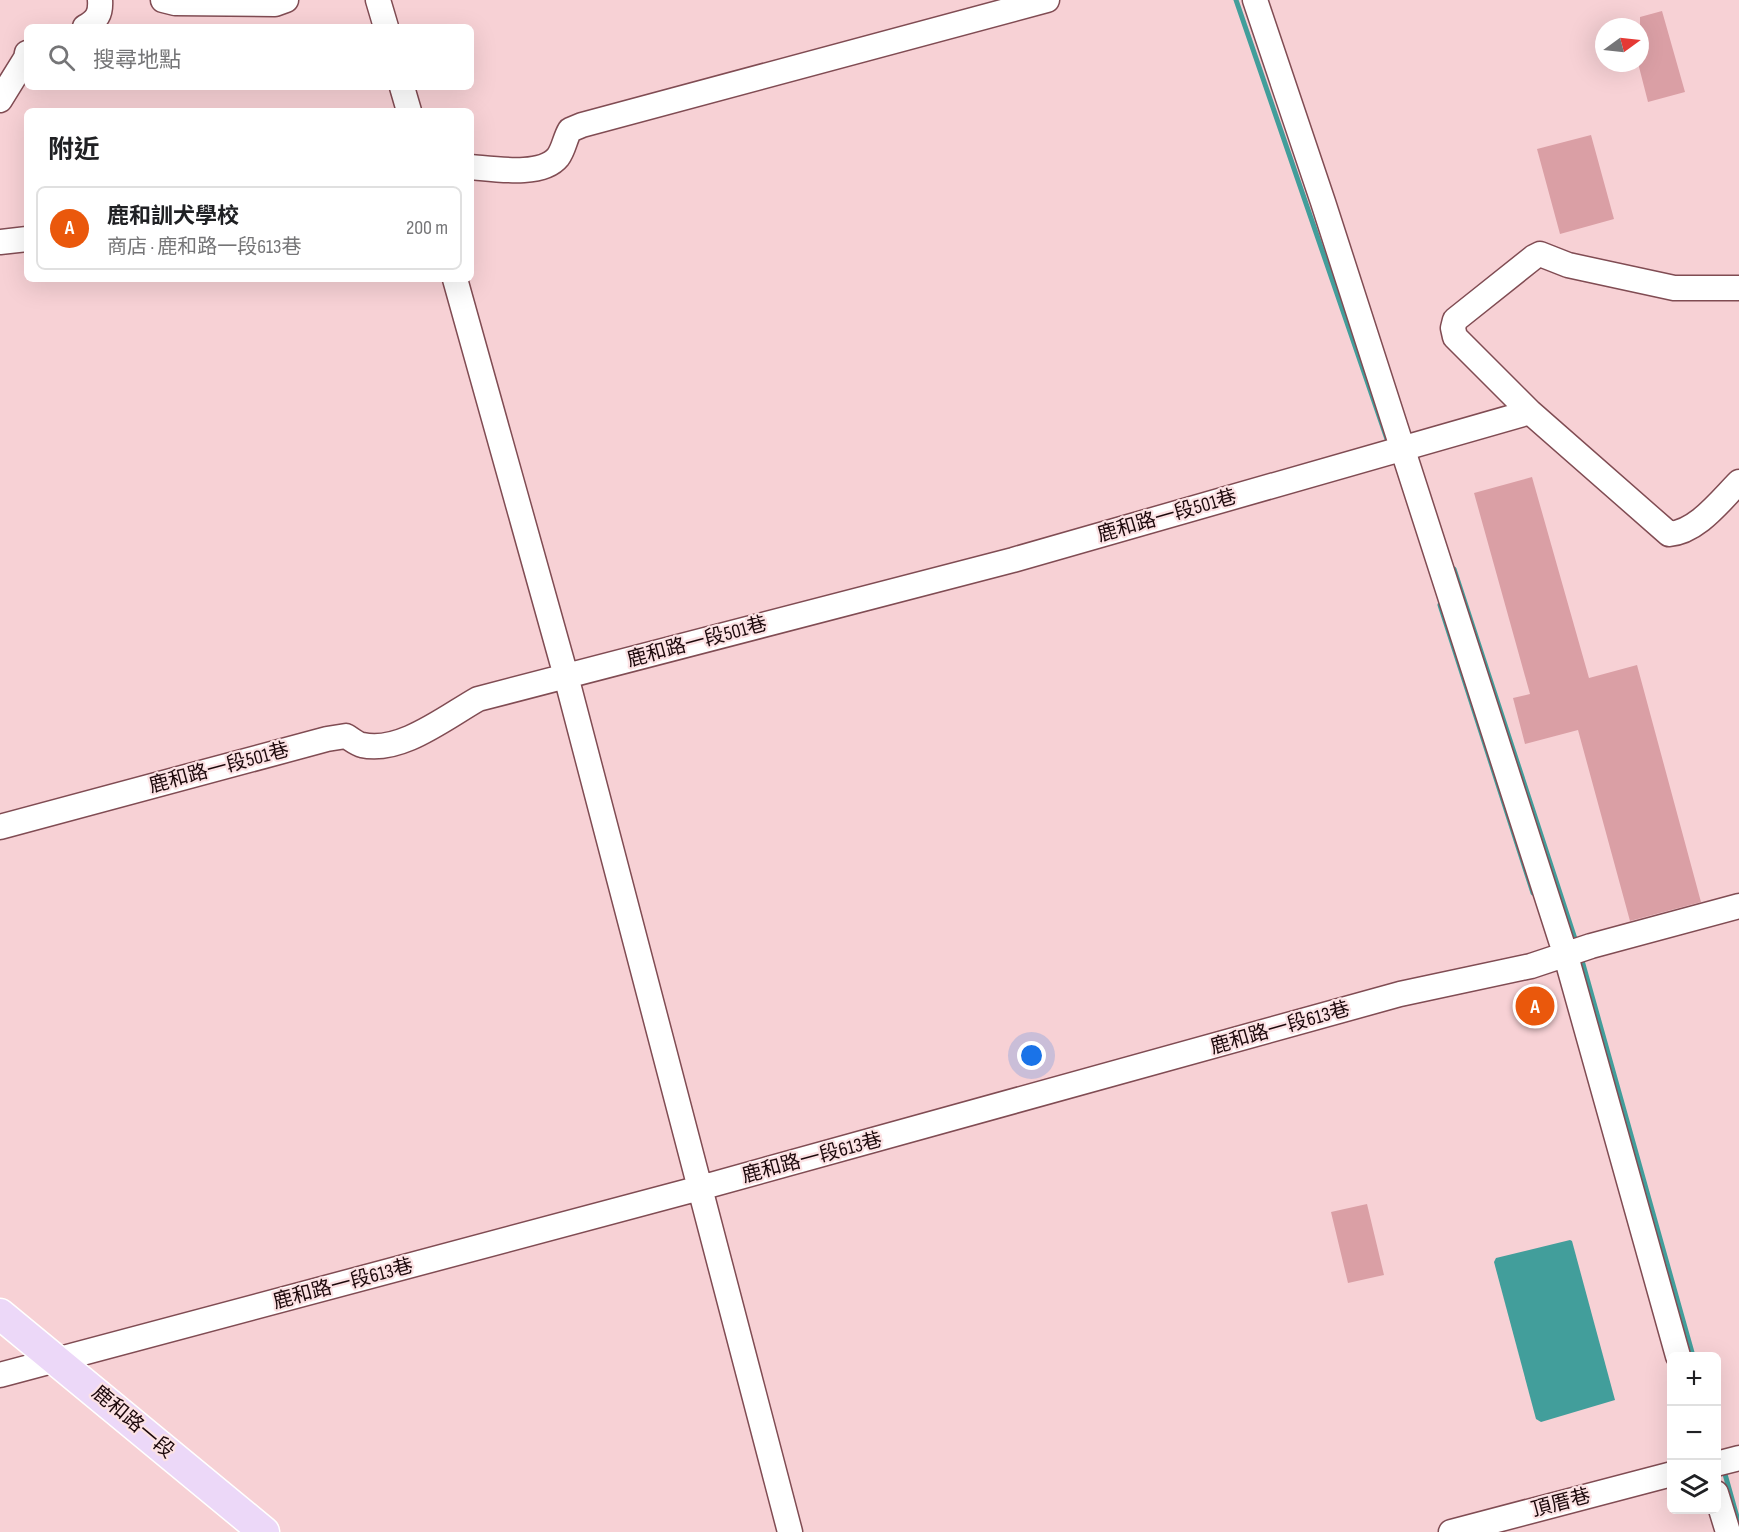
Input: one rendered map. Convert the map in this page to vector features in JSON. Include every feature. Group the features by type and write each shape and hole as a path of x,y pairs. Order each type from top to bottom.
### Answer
{"main road":[{"name":"鹿和路一段","path":"0,1314 264,1532"}],"street":[{"path":"89,24 98,18 101,10 100,0"},
{"path":"163,0 175,3 275,4 286,0"},
{"path":"378,0 385,24"},
{"path":"474,167 519,170 546,167 558,157 570,130 582,125 1047,0"},
{"path":"1255,0 1403,449 1566,956 1677,1352"},
{"path":"0,100 24,61"},
{"path":"403,90 408,108"},
{"path":"0,242 24,239"},
{"path":"1739,288 1674,288 1568,265 1540,254 1455,320 1453,328 1455,337 1530,412 1669,534 1680,533 1689,528 1739,482"},
{"path":"456,282 566,676 790,1532"},
{"name":"鹿和路一段501巷","path":"0,827 327,739 346,736 360,745 378,747 407,740 478,699 1013,560 1530,412"},
{"name":"鹿和路一段613巷","path":"0,1375 153,1336 700,1188 1400,994 1531,966 1591,946 1739,906"},
{"name":"頂厝巷","path":"1451,1532 1667,1475"},
{"path":"1721,1509 1728,1532"}],"water":[{"path":"1570,1240 1615,1400 1541,1422 1536,1419 1494,1262 1496,1258"}],"building":[{"path":"1662,11 1685,92 1648,102 1640,72 1649,72 1649,18 1640,17"},
{"path":"1591,135 1614,219 1560,234 1537,149"},
{"path":"1532,477 1589,678 1637,665 1701,902 1630,921 1578,730 1525,744 1513,698 1530,694 1474,493"},
{"path":"1367,1204 1384,1275 1348,1283 1331,1212"}],"waterway":[{"path":"1236,0 1388,442"},
{"path":"1454,569 1577,945"},
{"path":"1440,605 1533,893"},
{"path":"1581,957 1692,1352"},
{"path":"1723,1467 1739,1524"}],"place":[{"name":"鹿和訓犬學校","path":"1535,1006"}]}
